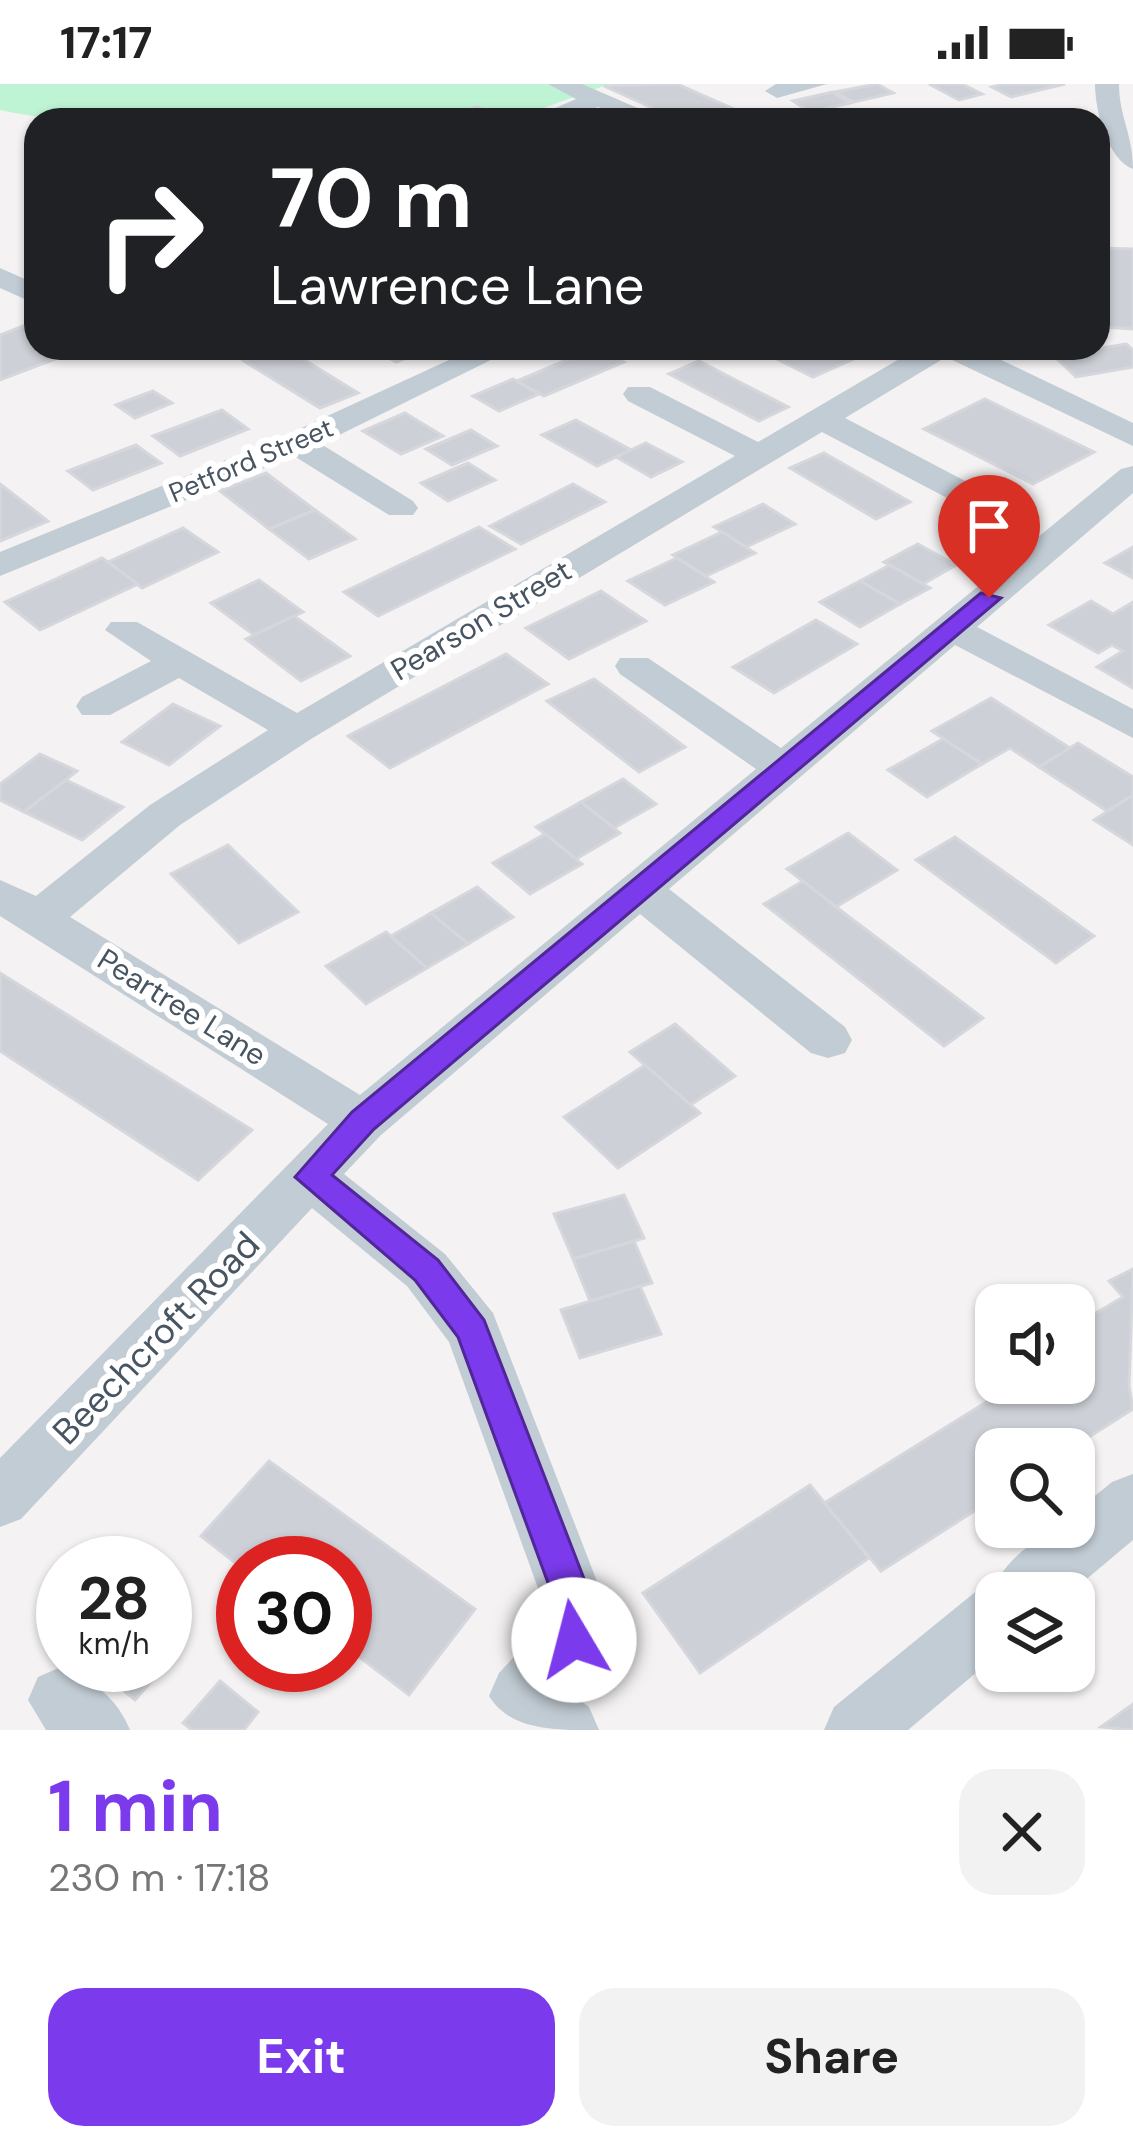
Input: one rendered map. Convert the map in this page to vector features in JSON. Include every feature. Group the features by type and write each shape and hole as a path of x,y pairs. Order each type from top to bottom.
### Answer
{"street":[{"path":"560,84 625,108"},
{"path":"777,91 815,84"},
{"path":"574,108 601,98"},
{"path":"1110,115 1130,154"},
{"name":"Petford Street","path":"0,565 296,443 472,360"},
{"name":"Pearson Street","path":"20,907 297,730 920,360"},
{"path":"977,360 1133,436"},
{"path":"639,394 759,455"},
{"path":"821,418 978,501"},
{"path":"296,443 401,508"},
{"name":"Beechcroft Road","path":"0,1498 363,1121 1133,476"},
{"path":"953,629 1133,724"},
{"path":"124,630 297,730"},
{"path":"96,706 179,662"},
{"path":"634,666 784,770"},
{"path":"640,890 828,1040"},
{"name":"Peartree Lane","path":"20,907 363,1121"},
{"path":"311,1177 427,1270 472,1330 574,1602 574,1640 528,1719"},
{"path":"1048,1572 1133,1502"},
{"path":"857,1730 975,1632"}],"green space":[{"path":"0,84 609,84 544,108 24,108 24,114 0,110"}],"building":[{"path":"677,84 732,108 653,108 604,86"},
{"path":"877,84 893,93 854,102 835,92"},
{"path":"929,84 962,84 982,94 959,100"},
{"path":"1065,84 1011,97 992,87"},
{"path":"832,92 850,103 804,108 793,101"},
{"path":"1110,248 1133,249 1133,329 1110,327"},
{"path":"24,326 24,360 52,360 0,380 0,335"},
{"path":"1126,344 1133,350 1133,367 1076,377 1058,360 1110,360 1110,347"},
{"path":"304,360 358,393 320,408 244,361"},
{"path":"567,360 624,362 544,396 517,381"},
{"path":"779,360 851,360 813,377"},
{"path":"699,361 788,407 759,421 669,374"},
{"path":"513,379 539,394 499,411 473,396"},
{"path":"153,391 172,403 135,418 116,405"},
{"path":"985,399 1094,452 1033,484 924,429"},
{"path":"222,410 248,429 180,456 153,436"},
{"path":"405,413 443,436 401,454 363,431"},
{"path":"576,420 631,450 597,466 542,435"},
{"path":"471,430 497,446 452,465 426,449"},
{"path":"646,443 682,462 651,477 616,457"},
{"path":"136,445 161,463 93,490 68,471"},
{"path":"824,453 910,502 876,519 790,468"},
{"path":"468,463 495,480 448,501 421,483"},
{"path":"266,473 315,510 269,529 220,491"},
{"path":"0,484 48,521 0,541"},
{"path":"573,484 605,502 521,544 490,526"},
{"path":"763,504 795,524 746,547 714,527"},
{"path":"315,510 355,539 309,559 269,529"},
{"path":"479,527 515,549 378,616 344,592"},
{"path":"183,528 218,552 142,588 108,562"},
{"path":"722,532 755,553 706,576 673,555"},
{"path":"918,544 956,565 923,584 884,562"},
{"path":"1133,547 1133,578 1105,563"},
{"path":"102,558 138,584 40,630 5,602"},
{"path":"677,558 714,582 665,605 628,581"},
{"path":"890,565 930,588 900,604 860,581"},
{"path":"259,580 303,612 254,635 211,603"},
{"path":"860,581 900,604 860,627 820,602"},
{"path":"601,591 646,621 569,659 526,628"},
{"path":"1091,601 1113,614 1133,602 1133,688 1097,667 1123,651 1112,645 1098,653 1049,625"},
{"path":"294,616 350,656 301,681 246,639"},
{"path":"816,620 857,644 774,693 733,667"},
{"path":"506,654 548,684 390,768 348,736"},
{"path":"594,679 685,747 639,772 547,701"},
{"path":"991,698 1070,748 1039,767 1010,748 982,764 932,731"},
{"path":"173,704 220,726 169,765 122,742"},
{"path":"943,739 982,764 927,797 888,770"},
{"path":"1078,743 1133,777 1133,795 1107,811 1039,767"},
{"path":"40,754 77,771 24,812 0,800 0,784"},
{"path":"623,779 656,804 614,828 581,802"},
{"path":"66,780 123,807 82,840 24,812"},
{"path":"1133,795 1133,845 1094,820"},
{"path":"581,802 620,833 576,859 536,827"},
{"path":"848,833 897,870 836,907 787,869"},
{"path":"545,834 582,864 530,894 493,863"},
{"path":"955,837 1094,936 1056,963 916,860"},
{"path":"228,845 298,912 239,943 171,874"},
{"path":"803,881 983,1018 944,1046 764,904"},
{"path":"477,887 513,917 468,944 431,913"},
{"path":"431,913 468,944 427,968 391,936"},
{"path":"386,932 427,968 366,1004 326,966"},
{"path":"0,973 252,1130 198,1180 0,1051"},
{"path":"675,1024 735,1076 690,1105 630,1052"},
{"path":"645,1065 700,1113 618,1168 564,1117"},
{"path":"624,1195 644,1238 573,1259 554,1214"},
{"path":"634,1241 652,1283 590,1301 573,1259"},
{"path":"1133,1269 1129,1386 1133,1409 1095,1433 1095,1428 975,1428 975,1511 881,1571 824,1503 983,1404 1095,1404 1095,1314 1123,1297 1109,1281"},
{"path":"640,1286 661,1334 580,1358 561,1310"},
{"path":"269,1461 475,1609 409,1695 372,1667 372,1536 216,1536 216,1548 201,1536"},
{"path":"810,1485 869,1558 700,1673 643,1593"},
{"path":"216,1686 216,1692 233,1692 258,1712 244,1730 192,1730 183,1723"},
{"path":"1133,1704 1133,1730 1101,1727"}],"route":[{"path":"574,1640 574,1602 472,1330 427,1270 311,1177 363,1121 989,598"}]}
